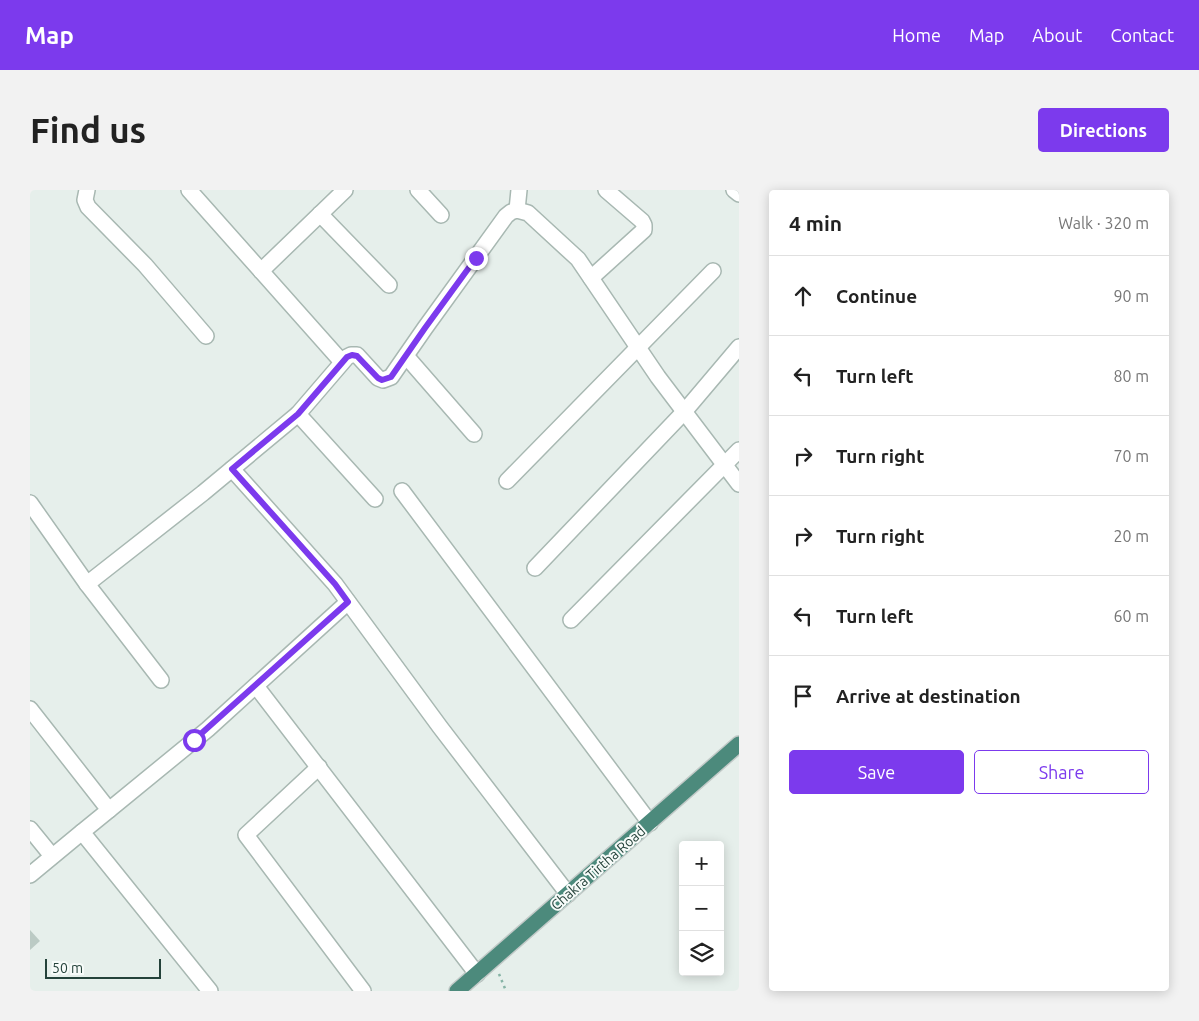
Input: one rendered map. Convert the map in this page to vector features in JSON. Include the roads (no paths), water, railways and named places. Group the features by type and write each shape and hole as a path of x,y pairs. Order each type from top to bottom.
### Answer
{"highway":[{"name":"Chakra Tirtha Road","path":"457,991 739,744"}],"street":[{"path":"87,190 85,200 88,207 145,265 206,336"},
{"path":"261,271 345,190"},
{"path":"418,190 441,215"},
{"path":"517,210 520,190"},
{"path":"591,278 644,230 642,221 606,190"},
{"path":"734,190 739,194"},
{"path":"199,193 261,271 342,362"},
{"path":"86,584 232,469 298,414 347,357 357,356 382,380 391,377 506,216 517,210 528,213 578,259 684,412 739,484"},
{"path":"320,214 389,285"},
{"path":"506,481 713,271"},
{"path":"535,568 684,412 739,347"},
{"path":"406,356 474,434"},
{"path":"298,414 375,499"},
{"path":"571,620 739,450"},
{"path":"232,469 335,584 440,727 568,894"},
{"path":"402,492 650,822"},
{"path":"30,503 86,584 161,680"},
{"path":"30,875 208,729 348,602"},
{"path":"256,686 477,974"},
{"path":"30,709 108,810"},
{"path":"319,767 246,835 363,991"},
{"path":"30,829 52,856"},
{"path":"82,832 210,991"}]}
